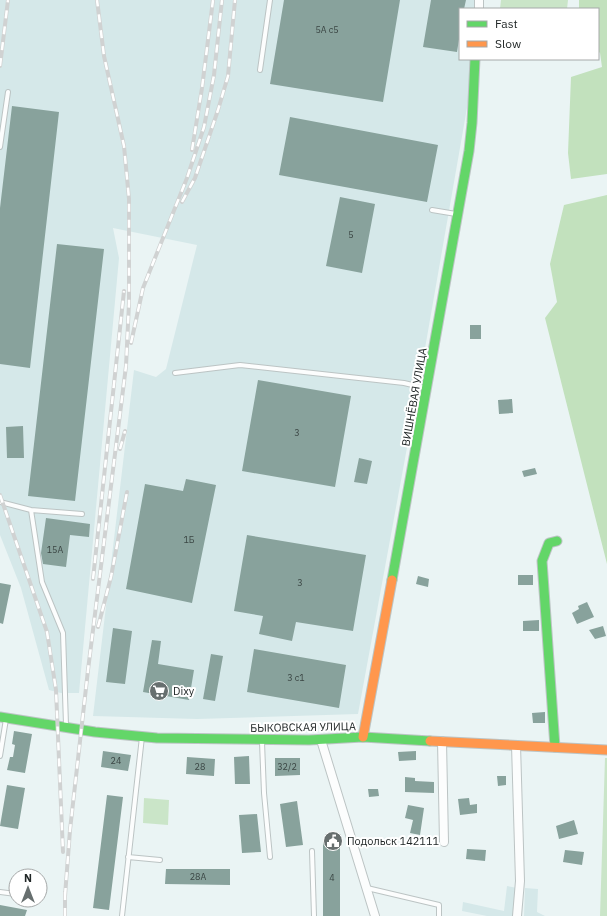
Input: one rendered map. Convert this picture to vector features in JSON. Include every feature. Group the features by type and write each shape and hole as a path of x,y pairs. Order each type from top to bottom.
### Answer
{"street":[{"name":"ВИШНЁВАЯ УЛИЦА","path":"363,738 458,214 472,123 475,60"},
{"path":"555,747 542,560 549,543 557,541"},
{"name":"БЫКОВСКАЯ УЛИЦА","path":"3,718 66,728 142,737 262,740 363,738 607,750"},
{"path":"321,740 375,916"},
{"path":"442,741 444,842"},
{"path":"516,745 520,881 518,916"}],"lane":[{"path":"260,70 270,0"},
{"path":"0,147 8,92"},
{"path":"432,210 458,214"},
{"path":"175,373 240,365 404,383 427,389"},
{"path":"0,502 31,510 82,514"},
{"path":"31,510 42,582 63,633 66,728"},
{"path":"0,756 3,718"},
{"path":"122,916 142,737"},
{"path":"262,740 264,793 270,857"},
{"path":"312,851 314,916"},
{"path":"128,857 160,860"},
{"path":"367,888 439,905 439,916"}],"shaded area":[{"path":"0,0 475,0 475,8 459,8 459,60 471,60 468,102 420,377 358,714 197,719 93,716 134,370 156,377 166,369 197,245 113,228 119,258 79,693 61,693 49,690 21,588 0,535"},
{"path":"507,886 517,888 515,916 487,916 462,911 463,902 504,911"},
{"path":"525,888 538,889 537,912 545,916 524,916"}],"green space":[{"path":"501,0 568,0 567,8 500,8"},
{"path":"579,0 607,0 607,174 571,179 568,153 571,77 602,67 599,52 599,8 579,8"},
{"path":"607,195 607,564 545,318 557,302 550,264 564,205"},
{"path":"605,758 607,758 607,916 600,916"},
{"path":"144,798 169,800 168,825 143,823"}],"building":[{"path":"284,0 400,0 383,102 270,84"},
{"path":"431,0 466,0 464,8 459,8 459,39 457,52 423,47"},
{"path":"12,106 59,112 30,368 0,364 0,208"},
{"path":"290,117 438,145 427,202 279,175"},
{"path":"340,197 375,204 362,273 326,266"},
{"path":"57,244 104,249 75,501 28,496"},
{"path":"470,325 481,325 481,339 470,339"},
{"path":"258,380 351,396 335,487 242,471"},
{"path":"512,399 513,413 499,414 498,400"},
{"path":"23,426 24,458 7,458 6,427"},
{"path":"359,458 372,461 367,484 354,482"},
{"path":"535,468 537,474 524,477 522,471"},
{"path":"186,479 216,485 192,603 126,589 145,484 183,491"},
{"path":"46,518 90,524 89,537 70,535 66,567 43,564 41,553"},
{"path":"247,535 366,555 353,631 296,622 292,641 259,634 263,616 234,611"},
{"path":"518,575 533,575 533,585 518,585"},
{"path":"418,576 429,579 428,587 416,584"},
{"path":"0,583 11,585 3,624 0,623"},
{"path":"587,602 594,617 577,624 572,613 579,609 578,606"},
{"path":"539,620 539,631 523,631 523,621"},
{"path":"603,626 606,636 595,639 589,630"},
{"path":"113,628 132,631 125,684 106,682"},
{"path":"152,640 161,641 158,664 194,670 189,700 143,692"},
{"path":"254,649 346,665 339,708 247,692"},
{"path":"211,654 223,656 215,701 203,699"},
{"path":"545,712 545,723 533,723 532,713"},
{"path":"14,731 32,734 25,773 7,770 10,757 13,757 15,745 12,744"},
{"path":"103,751 131,755 128,771 101,767"},
{"path":"416,751 416,760 399,761 398,752"},
{"path":"249,756 250,784 235,784 234,757"},
{"path":"187,757 215,759 214,776 186,774"},
{"path":"275,758 300,758 300,775 275,776"},
{"path":"497,776 506,776 506,785 498,786"},
{"path":"405,777 415,778 415,781 434,782 434,793 405,792"},
{"path":"7,785 25,788 18,829 0,826"},
{"path":"368,789 378,789 379,796 369,797"},
{"path":"107,795 123,797 109,910 93,908"},
{"path":"469,798 470,805 477,804 477,813 460,815 458,799"},
{"path":"297,801 303,845 286,847 280,804"},
{"path":"408,805 424,808 420,835 410,833 413,820 405,818"},
{"path":"257,814 261,852 242,853 239,815"},
{"path":"574,820 578,834 559,839 556,826"},
{"path":"323,841 340,841 340,916 323,916"},
{"path":"467,849 486,850 485,861 466,859"},
{"path":"565,850 584,852 582,865 563,862"},
{"path":"166,869 230,869 230,885 165,884"},
{"path":"0,905 8,906 8,908 27,910 25,916 0,916"}],"railway":[{"path":"0,66 8,0"},
{"path":"65,896 70,830 88,670 126,366 129,303 129,199 124,146 104,56 97,0"},
{"path":"192,150 202,88 213,0"},
{"path":"131,343 143,288 187,178 204,127 214,75 222,0"},
{"path":"182,202 195,178 228,76 235,0"},
{"path":"93,579 124,291"},
{"path":"120,449 125,431"},
{"path":"98,627 111,577 127,492"},
{"path":"0,495 47,632 56,690 63,852"},
{"path":"65,892 65,916"}],"traffic: fast":[{"path":"392,580 469,151 475,60"},
{"path":"555,747 542,561 549,543 557,541"},
{"path":"0,717 95,732 157,738 309,740 363,737 430,741"}],"traffic: slow":[{"path":"363,737 392,580"},
{"path":"430,741 607,750"}],"place":[{"name":"Dixy","path":"159,691"},
{"name":"Подольск 142111","path":"333,841"}]}
